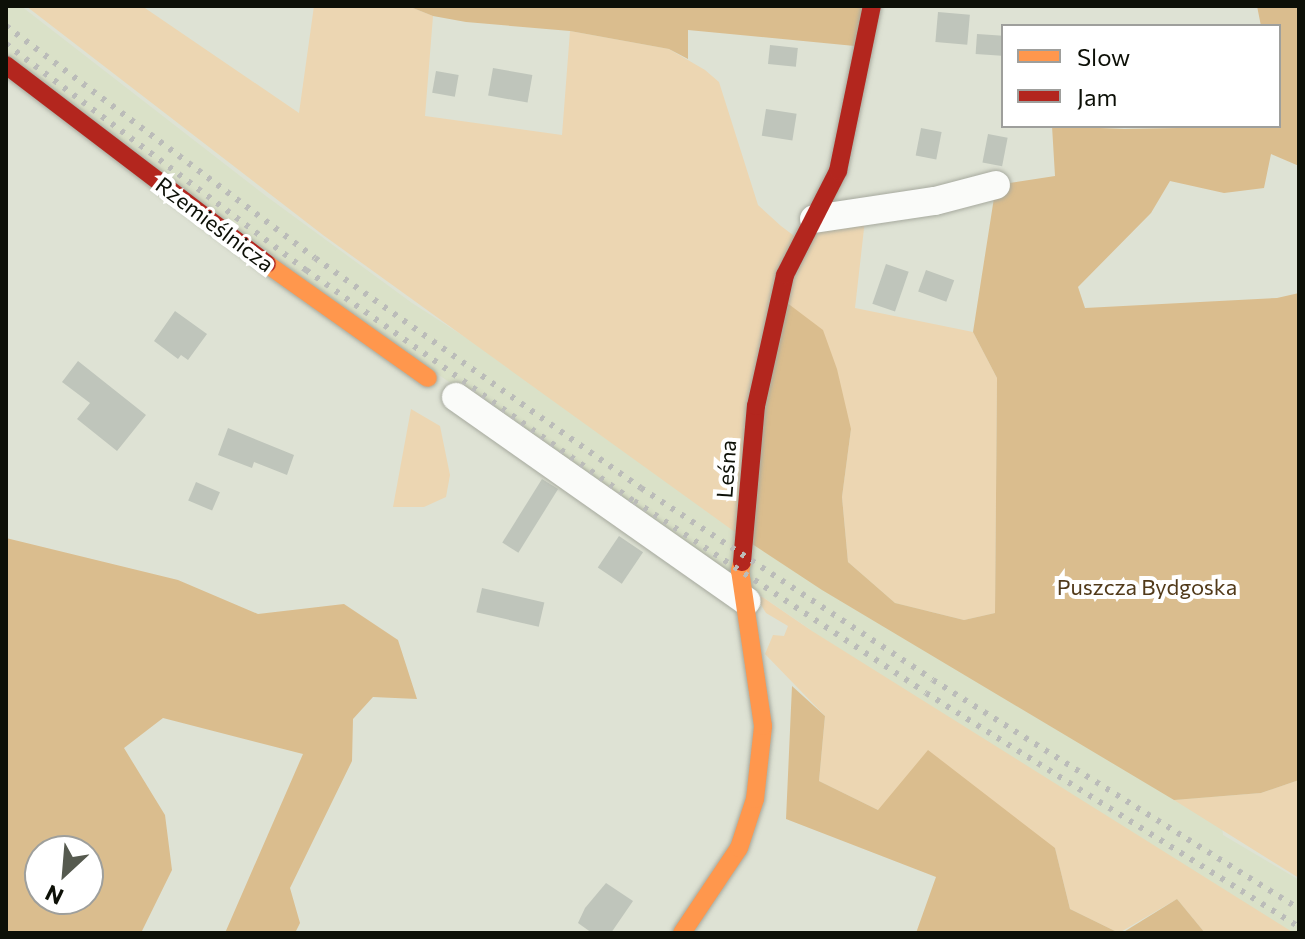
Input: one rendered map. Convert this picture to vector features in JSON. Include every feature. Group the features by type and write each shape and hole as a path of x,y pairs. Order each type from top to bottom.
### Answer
{"street":[{"name":"Leśna","path":"682,933 739,848 755,799 763,726 740,571 746,540 748,472 764,363 785,275 838,171 872,6"},
{"name":"Rzemieślnicza","path":"6,65 283,276 428,378"},
{"path":"814,219 935,201 996,185"},
{"path":"456,397 746,601"}],"shaded area":[{"path":"6,6 21,6 266,196 412,303 611,431 1215,775 1223,835 1299,880 1299,933 1225,933 801,666 811,630 245,242 6,58"},
{"path":"26,6 142,6 299,113 314,6 408,6 433,16 425,116 562,135 570,31 669,49 705,70 719,82 758,205 781,226 801,241 866,211 855,308 973,332 997,378 995,613 964,620 895,603 848,562 842,497 851,429 746,540 323,235"},
{"path":"411,409 440,426 450,475 446,497 424,507 393,507"},
{"path":"752,590 812,631 1294,933 1205,933 1177,899 1119,933 1070,909 1055,848 878,810 819,781 825,716 765,654 773,635 784,636 788,626 766,613"},
{"path":"1299,780 1299,878 1174,800 1261,793"}],"green space":[{"path":"408,6 872,6 865,47 688,30 688,59 669,49 570,31 466,22 433,16"},
{"name":"Puszcza Bydgoska","path":"1257,6 1299,6 1299,166 1271,154 1264,188 1224,193 1170,181 1151,213 1078,287 1085,308 1277,298 1299,293 1299,780 1261,793 1174,800 822,590 746,540 778,296 823,330 837,369 851,429 842,497 848,562 895,603 964,620 995,613 997,378 973,332 996,185 1055,176 1052,128 1281,128 1281,24 1261,24"},
{"path":"6,538 178,580 258,614 344,604 398,640 417,699 373,697 353,719 352,761 290,888 300,923 295,933 225,933 303,754 163,718 124,748 165,815 172,870 141,933 6,933"},
{"path":"792,686 825,716 819,781 878,810 928,750 1055,848 1070,909 1119,933 916,933 936,877 786,819"},
{"path":"1177,899 1205,933 1122,933"}],"building":[{"path":"938,12 970,15 967,45 935,42"},
{"path":"977,34 1001,36 1001,56 976,54"},
{"path":"770,45 798,48 796,67 768,64"},
{"path":"493,68 532,75 528,103 488,96"},
{"path":"436,71 459,75 455,97 432,93"},
{"path":"766,109 797,114 792,141 762,136"},
{"path":"921,128 942,132 936,159 916,155"},
{"path":"988,134 1008,138 1002,166 982,162"},
{"path":"886,264 909,272 895,312 872,304"},
{"path":"926,270 954,280 946,302 918,292"},
{"path":"175,311 207,334 188,360 181,355 178,359 154,341"},
{"path":"78,361 146,415 117,451 77,419 90,403 62,382"},
{"path":"228,428 294,455 287,475 254,462 252,468 218,455"},
{"path":"542,479 558,489 518,553 502,543"},
{"path":"196,482 220,492 212,511 188,500"},
{"path":"619,536 643,552 622,584 598,568"},
{"path":"482,588 544,602 539,627 476,612"},
{"path":"606,883 633,901 611,933 592,933 578,923 585,908"}],"railway":[{"path":"6,26 315,258 641,488 933,680 1299,909"},
{"path":"6,44 306,270 634,501 926,693 1299,927"}],"traffic: slow":[{"path":"267,264 428,378"},
{"path":"682,933 739,848 755,799 763,726 740,571 742,562"}],"traffic: jam":[{"path":"742,562 756,406 785,275 838,171 872,6"},
{"path":"6,65 267,264"}]}
